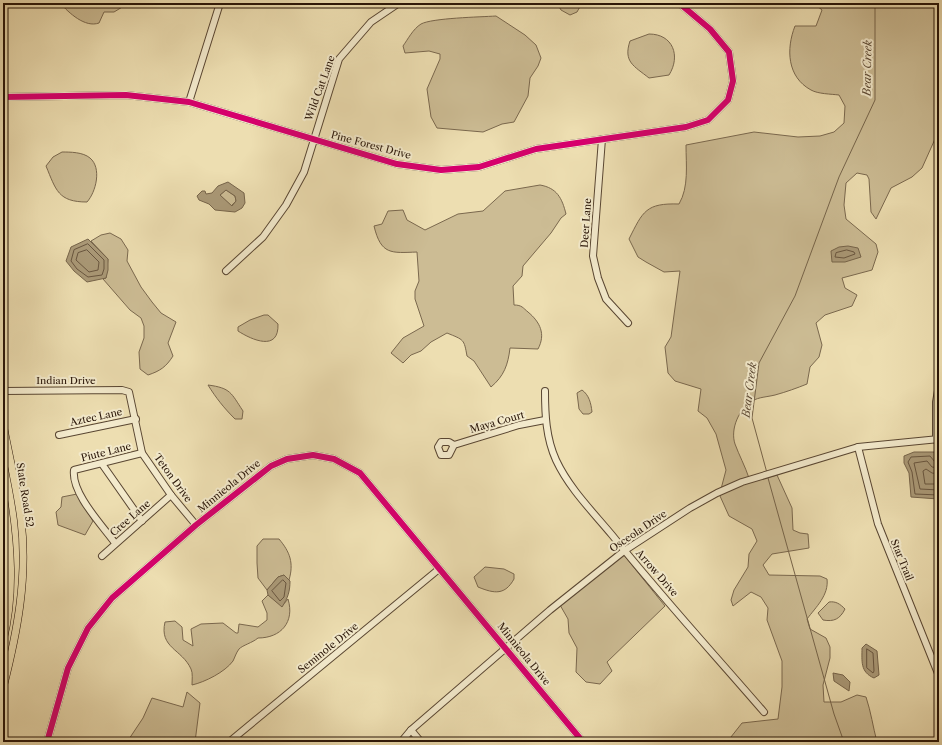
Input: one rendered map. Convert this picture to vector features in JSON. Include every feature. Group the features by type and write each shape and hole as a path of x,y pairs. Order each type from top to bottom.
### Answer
{"main road":[{"name":"State Road 52","path":"3,424 21,526 23,558 22,599 18,627 5,672 3,688"},
{"path":"3,494 11,556 10,598 3,641"},
{"path":"8,526 21,526"}],"street":[{"path":"189,102 220,3"},
{"name":"Wild Cat Lane","path":"226,271 245,256 276,221 304,172 339,60 372,22 399,3"},
{"name":"Pine Forest Drive","path":"3,97 126,95 189,102 397,164 441,170 479,167 536,149 602,138 686,127 708,120 728,100 733,80 729,52 710,29 679,3"},
{"path":"939,69 939,93"},
{"name":"Deer Lane","path":"602,138 593,256 598,278 606,300 628,323"},
{"path":"938,440 936,402 939,385"},
{"name":"Indian Drive","path":"3,391 122,390 129,392"},
{"name":"Arrow Drive","path":"545,391 545,420 555,459 570,484 624,551 764,712"},
{"name":"Teton Drive","path":"129,392 136,419 142,453 171,495 196,525"},
{"name":"Aztec Lane","path":"59,435 136,419"},
{"name":"Maya Court","path":"454,445 518,425 545,420"},
{"name":"Osceola Drive","path":"401,742 411,730 506,648 624,551 690,508 717,493 742,482 858,447 938,440"},
{"name":"Star Trail","path":"858,447 878,524 939,676"},
{"name":"Piute Lane","path":"115,544 80,495 73,476 74,470 142,453"},
{"name":"Minnieola Drive","path":"47,742 68,668 88,628 112,598 196,525 270,466 287,459 313,455 334,459 360,472 583,742"},
{"path":"102,464 142,521"},
{"name":"Cree Lane","path":"102,556 171,495"},
{"name":"Seminole Drive","path":"229,742 439,569"},
{"path":"411,730 421,742"}],"shaded area":[{"path":"60,3 125,3 124,6 114,12 104,12 99,23 94,24 83,22 78,19"},
{"path":"557,3 582,3 577,12 570,15 561,10"},
{"path":"806,3 884,3 898,5 904,3 937,3 939,122 935,139 922,168 912,177 891,188 876,219 871,212 869,179 867,175 857,173 846,183 844,205 846,219 876,244 878,252 872,270 842,278 845,288 857,295 852,306 825,315 816,323 822,345 819,357 810,367 807,384 779,394 752,401 743,409 735,426 734,438 749,478 721,489 726,470 716,434 707,418 698,411 701,389 675,381 668,373 665,347 671,337 680,271 664,272 638,257 629,239 642,215 652,207 668,204 679,204 686,183 686,145 754,132 798,137 820,136 834,132 844,123 845,106 839,95 811,90 797,78 793,70 790,44 795,26 816,26 822,10 816,5 806,5"},
{"path":"496,16 525,35 536,45 541,58 538,66 530,78 528,96 514,122 502,124 483,132 437,128 431,117 427,89 440,59 440,54 429,51 405,53 403,46 411,34 421,24 427,22 468,17"},
{"path":"649,34 664,38 672,47 674,61 673,68 669,75 649,78 635,67 629,59 628,48 630,41"},
{"path":"62,152 84,155 94,162 97,174 95,186 87,202 70,200 64,197 59,193 53,182 46,166 53,157"},
{"path":"540,185 546,186 555,191 563,203 566,214 561,218 551,233 523,266 522,276 513,286 514,305 521,306 539,324 542,338 538,349 510,348 505,370 491,387 474,361 467,356 464,343 457,337 447,333 431,342 421,351 411,355 403,363 391,353 403,338 424,326 415,299 415,291 419,281 417,252 394,252 388,250 380,242 374,226 382,224 388,211 403,210 407,220 425,230 458,214 483,211 505,191"},
{"path":"226,190 235,196 236,201 231,206 220,195"},
{"path":"110,233 121,239 128,250 127,261 141,287 152,302 161,313 176,322 168,343 173,356 162,368 148,375 140,369 139,352 144,338 144,326 141,318 130,310 103,279 106,278 108,259 91,241 101,235"},
{"path":"268,315 278,324 277,333 274,338 269,341 257,340 238,331 238,327 250,320"},
{"path":"208,385 216,386 230,392 243,411 242,419 235,419 227,411"},
{"path":"582,390 590,402 592,412 589,414 583,414 579,409 577,393"},
{"path":"777,475 792,508 793,530 808,534 809,548 772,554 763,565 769,575 820,576 827,579 824,596 807,619 810,629 826,638 830,647 830,658 823,685 824,702 841,702 857,695 866,697 877,742 727,742 742,723 778,719 782,687 782,661 767,620 768,608 761,597 751,592 733,606 731,600 734,590 748,567 749,554 757,541 752,529 729,516 720,494 743,484"},
{"path":"77,494 93,521 85,535 58,525 56,512 61,507 62,497"},
{"path":"263,539 279,539 286,548 291,563 289,580 284,575 278,577 267,590 258,578 257,546"},
{"path":"623,554 665,606 607,662 612,671 600,684 586,682 576,672 577,648 569,633 568,619 560,605"},
{"path":"485,567 504,569 514,574 514,579 507,588 499,592 478,587 474,577"},
{"path":"268,595 282,606 288,599 290,615 284,627 273,635 258,638 239,649 233,661 220,673 203,682 192,685 191,669 187,662 172,648 165,638 165,622 175,621 182,627 183,640 193,646 191,629 201,624 223,623 236,633 238,633 239,624 258,627 267,620 267,613 262,601"},
{"path":"829,602 838,603 845,609 839,617 830,621 823,620 818,613"},
{"path":"187,692 200,703 195,742 127,742 143,718 152,698 183,707"}],"water":[{"path":"228,182 244,193 245,203 242,208 235,212 215,210 209,204 199,200 197,196 202,191 205,191 206,194 212,193 218,186","holes":["226,190 235,196 236,201 232,206 220,195"]},
{"path":"88,239 108,259 108,270 106,278 87,282 74,271 66,261 71,247"},
{"path":"848,246 858,248 861,257 845,262 832,262 831,251 839,247"},
{"path":"914,452 934,452 939,463 938,499 911,497 909,473 904,463 904,456"},
{"path":"284,575 290,581 290,585 287,597 282,607 268,595 267,590 278,577"},
{"path":"866,644 877,651 879,675 874,678 866,673 863,666 862,648"},
{"path":"833,673 843,675 850,682 849,691 834,681"}],"waterway":[{"name":"Bear Creek","path":"767,473 752,418 759,363 795,296 839,177 875,100 875,3"},
{"name":"Bear Creek","path":"768,478 834,714 844,742"}],"cycle path":[{"path":"3,97 126,95 189,102 397,164 441,170 479,167 536,149 686,127 708,120 728,100 733,81 729,52 710,29 679,3"},
{"path":"47,742 68,668 88,628 112,598 196,525 271,466 287,459 313,455 334,459 360,473 583,742"}]}
